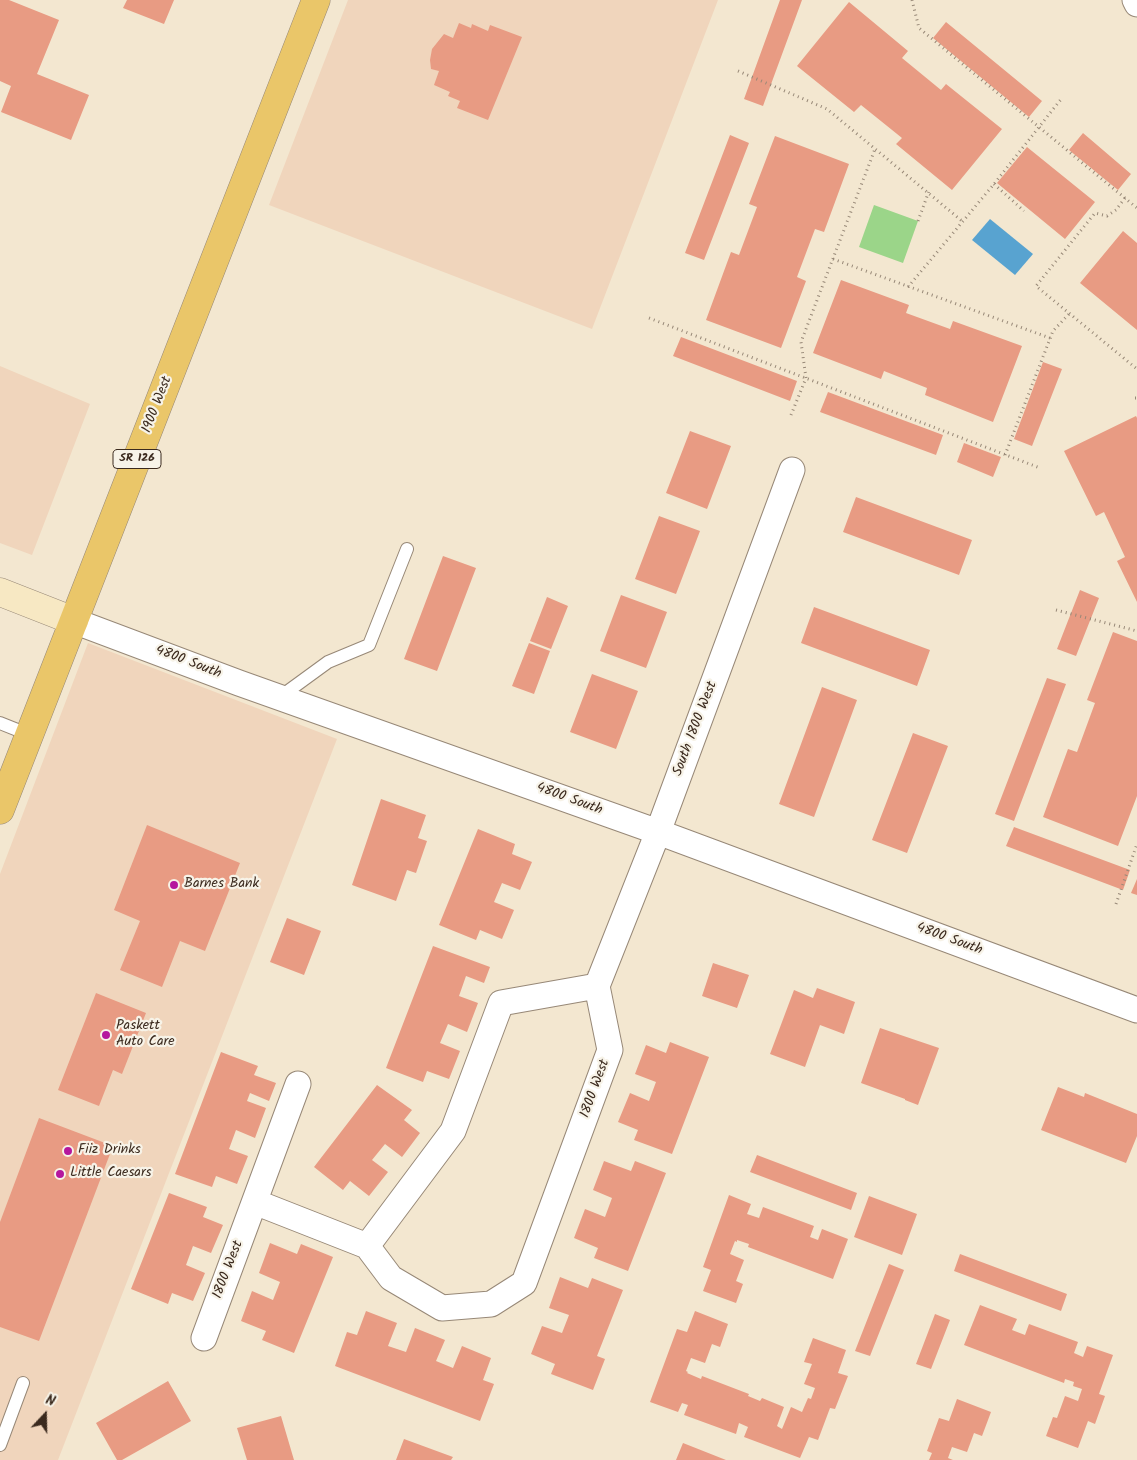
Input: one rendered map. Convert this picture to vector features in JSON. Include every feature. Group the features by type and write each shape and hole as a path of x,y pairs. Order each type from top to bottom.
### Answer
{"main road":[{"name":"1900 West","path":"0,810 316,0"},
{"name":"4800 South","path":"0,592 74,621"}],"street":[{"path":"1135,0 1137,4"},
{"name":"South 1800 West","path":"597,986 658,832 792,470"},
{"name":"4800 South","path":"74,621 658,832 1137,1010"},
{"path":"255,1202 367,1246 453,1131 502,1003 597,986"},
{"name":"1800 West","path":"367,1246 391,1278 442,1308 491,1304 524,1283 610,1050 597,986"},
{"name":"1800 West","path":"204,1338 298,1084"}],"lane":[{"path":"280,697 328,662 369,644 406,548"},
{"path":"0,723 30,734"},
{"path":"0,1445 23,1383"}],"path":[{"path":"912,0 919,28 1137,208"},
{"path":"738,71 827,109 962,221"},
{"path":"908,287 994,184 1062,98"},
{"path":"790,415 806,378 802,342 875,148"},
{"path":"994,184 1024,211"},
{"path":"918,221 928,191"},
{"path":"1125,198 1116,210 1107,216 1095,213 1036,286 1137,369"},
{"path":"833,260 1050,338"},
{"path":"1005,455 1053,331 1069,314"},
{"path":"649,318 1040,468"},
{"path":"1056,610 1137,631"},
{"path":"1116,904 1137,844"}],"shaded area":[{"path":"348,0 718,0 592,329 269,205"},
{"path":"0,366 90,404 32,555 0,543"},
{"path":"88,643 337,739 58,1460 0,1460 0,874"}],"green space":[{"path":"874,205 918,221 903,263 859,247"}],"water":[{"path":"990,219 1033,254 1015,275 972,240"}],"building":[{"path":"0,0 9,0 59,20 37,74 89,95 71,140 1,112 11,86 0,81"},
{"path":"127,0 174,0 164,24 123,8"},
{"path":"780,0 802,0 763,106 744,99"},
{"path":"849,2 908,51 902,58 941,90 946,84 1002,129 952,190 896,144 902,138 861,105 854,112 797,66"},
{"path":"946,22 1042,101 1029,117 933,38"},
{"path":"459,23 471,28 472,24 488,31 490,25 522,37 488,120 457,108 460,101 448,96 450,92 434,85 439,71 431,69 432,49 444,34 453,38"},
{"path":"1083,133 1131,174 1118,190 1069,150"},
{"path":"730,135 749,143 704,260 685,253"},
{"path":"775,136 849,164 824,232 815,229 797,277 806,281 781,348 706,320 731,252 739,255 757,207 749,204"},
{"path":"1027,147 1095,202 1065,239 997,183"},
{"path":"1123,231 1137,243 1137,330 1080,283"},
{"path":"841,280 909,305 906,313 950,329 953,321 1022,346 993,422 925,395 927,388 884,371 881,379 813,353"},
{"path":"681,337 797,381 790,401 673,356"},
{"path":"1043,362 1062,369 1032,446 1014,439"},
{"path":"828,392 943,435 936,455 820,412"},
{"path":"1136,416 1137,602 1117,561 1125,557 1104,512 1096,516 1064,451"},
{"path":"690,431 731,446 707,509 666,493"},
{"path":"964,443 1001,457 993,477 957,462"},
{"path":"856,497 972,540 959,575 843,532"},
{"path":"659,516 700,531 676,594 635,579"},
{"path":"443,556 476,568 437,671 404,659"},
{"path":"1080,590 1099,598 1076,656 1057,649"},
{"path":"621,595 667,612 646,668 600,651"},
{"path":"547,597 568,606 551,649 530,641"},
{"path":"814,607 930,650 917,686 801,643"},
{"path":"1113,632 1137,641 1137,796 1118,846 1043,817 1068,749 1077,752 1095,703 1087,700"},
{"path":"529,643 550,651 534,694 512,686"},
{"path":"592,674 638,691 616,749 570,732"},
{"path":"1047,678 1066,684 1014,821 995,814"},
{"path":"822,687 857,700 814,817 779,804"},
{"path":"913,733 948,746 907,853 872,840"},
{"path":"381,799 426,815 418,838 427,841 416,873 407,870 396,901 352,885"},
{"path":"147,825 240,863 205,951 180,941 162,987 120,970 140,921 114,910"},
{"path":"1014,827 1130,870 1123,890 1006,846"},
{"path":"478,829 515,844 512,854 532,862 520,890 502,883 494,902 514,910 502,939 480,930 476,940 439,925"},
{"path":"1137,879 1137,895 1131,893"},
{"path":"287,918 321,931 304,975 270,962"},
{"path":"433,946 490,967 484,983 466,976 459,996 478,1003 467,1032 448,1024 440,1043 460,1051 449,1079 427,1071 423,1082 386,1068"},
{"path":"713,963 749,975 737,1008 702,996"},
{"path":"817,988 855,1002 844,1034 820,1025 805,1067 770,1054 794,990 813,998"},
{"path":"96,993 146,1013 122,1074 113,1070 99,1106 58,1090"},
{"path":"880,1028 939,1048 918,1105 861,1083"},
{"path":"670,1042 709,1057 672,1154 634,1140 638,1130 618,1122 630,1093 649,1101 656,1082 635,1074 646,1045 666,1053"},
{"path":"221,1052 258,1066 254,1075 276,1083 269,1101 250,1093 247,1101 266,1108 255,1138 236,1130 229,1149 248,1156 237,1184 216,1176 212,1187 175,1174"},
{"path":"377,1085 412,1110 404,1120 420,1133 402,1157 385,1144 372,1160 388,1172 369,1196 350,1181 343,1190 314,1167"},
{"path":"1058,1087 1084,1097 1085,1093 1137,1114 1137,1136 1126,1163 1041,1130"},
{"path":"39,1118 113,1146 39,1341 0,1327 0,1222"},
{"path":"757,1155 857,1193 851,1210 750,1172"},
{"path":"604,1161 631,1171 635,1161 666,1173 628,1271 594,1258 598,1248 574,1238 585,1209 605,1217 612,1198 593,1190"},
{"path":"169,1193 207,1207 203,1217 223,1225 211,1253 193,1246 186,1265 205,1273 193,1301 172,1293 168,1304 131,1289"},
{"path":"729,1195 751,1204 747,1214 759,1218 763,1207 814,1226 810,1237 818,1240 822,1229 848,1239 833,1279 748,1247 749,1244 737,1240 730,1254 744,1260 736,1281 743,1284 736,1303 703,1291 711,1270 703,1267"},
{"path":"869,1196 917,1214 902,1255 854,1237"},
{"path":"270,1243 297,1254 301,1244 333,1257 294,1353 262,1340 266,1331 241,1321 252,1291 273,1300 280,1282 259,1273"},
{"path":"960,1254 1067,1294 1061,1311 954,1271"},
{"path":"889,1264 904,1270 870,1356 855,1351"},
{"path":"560,1277 588,1288 592,1278 623,1290 597,1356 605,1359 593,1390 551,1374 555,1364 531,1354 542,1326 562,1333 569,1315 549,1308"},
{"path":"980,1305 1017,1319 1012,1330 1025,1335 1029,1324 1078,1342 1074,1353 1083,1357 1087,1346 1113,1355 1099,1394 1105,1396 1095,1424 1088,1421 1078,1448 1046,1436 1053,1417 1057,1418 1065,1396 1078,1401 1082,1389 1073,1386 1074,1382 1065,1379 1064,1383 964,1345"},
{"path":"366,1311 397,1323 388,1346 406,1352 415,1328 445,1340 436,1361 453,1368 462,1346 491,1358 483,1380 494,1384 480,1421 335,1366 347,1332 357,1335"},
{"path":"695,1311 728,1324 720,1347 712,1344 705,1363 691,1358 687,1373 701,1379 702,1376 749,1394 748,1396 760,1401 762,1398 784,1407 777,1426 782,1429 791,1407 802,1412 808,1398 811,1399 815,1388 804,1384 812,1364 804,1362 813,1338 846,1350 838,1373 848,1376 835,1409 830,1408 818,1440 809,1437 800,1458 744,1437 748,1427 739,1423 736,1434 684,1415 688,1405 682,1403 678,1412 650,1402 677,1329 687,1332"},
{"path":"935,1314 950,1320 931,1369 916,1364"},
{"path":"168,1381 191,1421 122,1460 117,1460 96,1423"},
{"path":"957,1399 991,1412 982,1436 974,1433 967,1452 952,1447 948,1458 953,1460 929,1460 932,1453 927,1451 939,1418 949,1421"},
{"path":"281,1416 294,1460 247,1460 237,1428"},
{"path":"404,1439 453,1457 451,1460 396,1460"},
{"path":"683,1443 726,1460 676,1460"}],"place":[{"name":"Barnes Bank","path":"174,885"},
{"name":"Paskett Auto Care","path":"106,1035"},
{"name":"Fiiz Drinks","path":"68,1151"},
{"name":"Little Caesars","path":"60,1174"}]}
